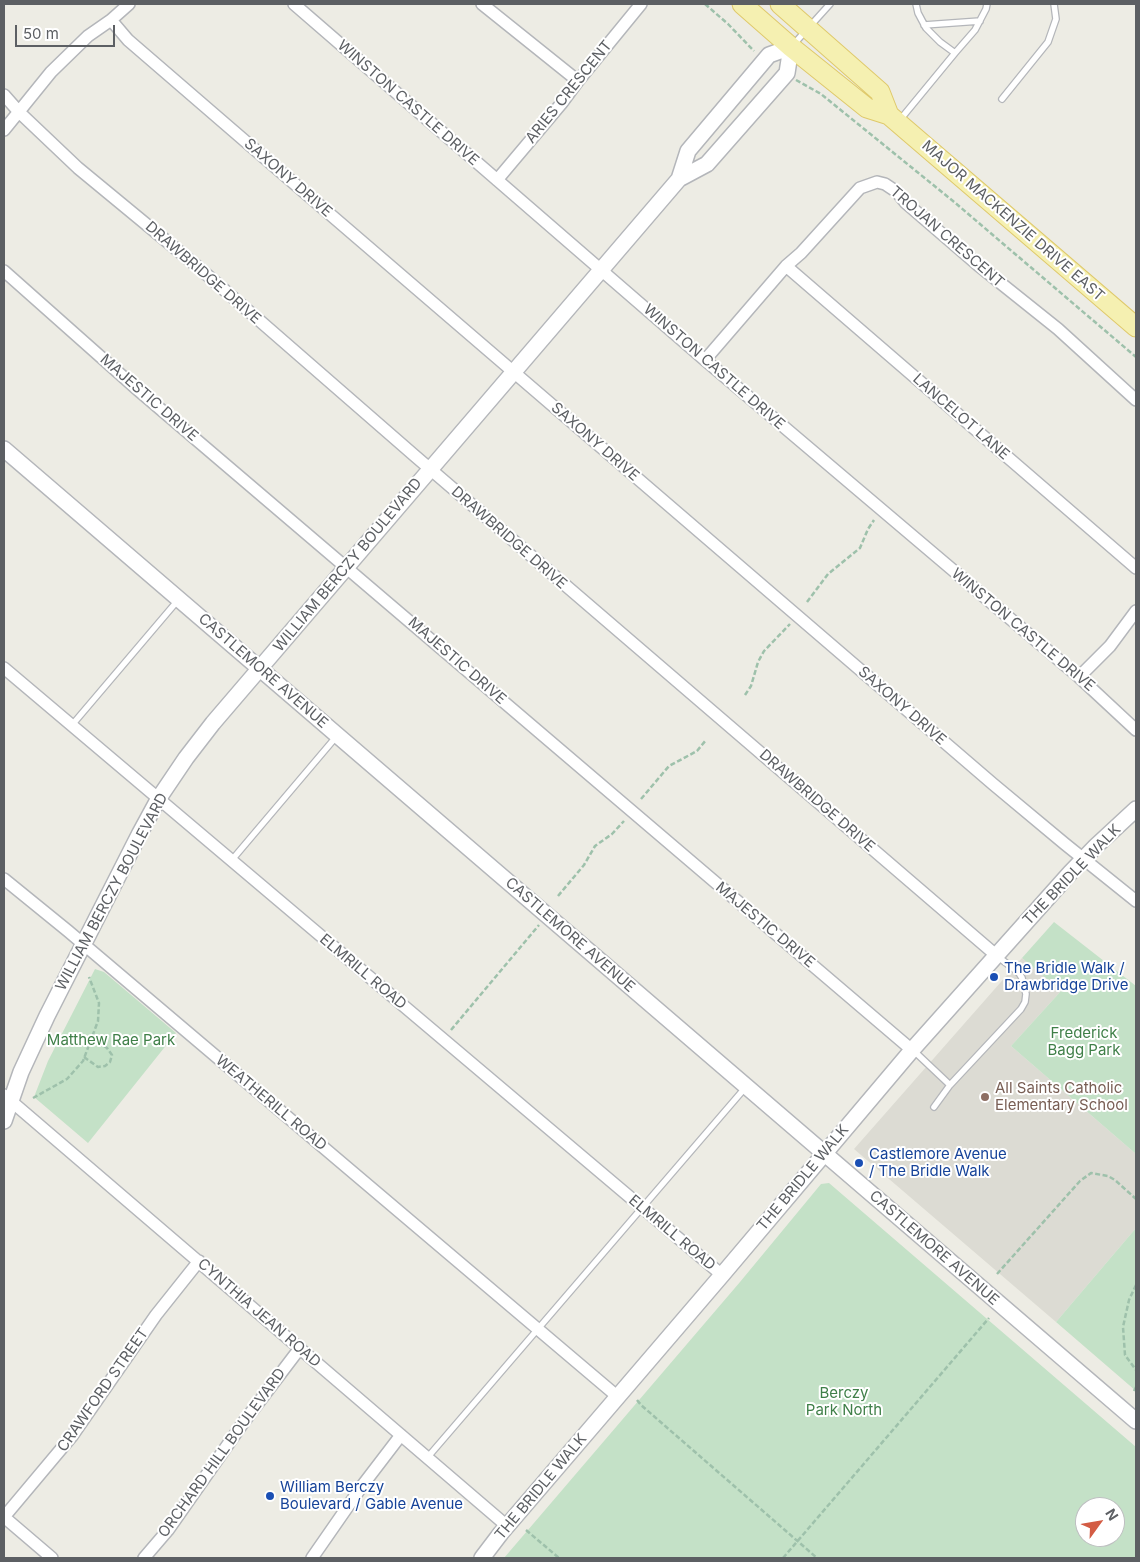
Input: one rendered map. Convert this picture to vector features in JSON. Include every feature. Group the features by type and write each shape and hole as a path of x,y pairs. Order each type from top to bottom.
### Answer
{"main road":[{"name":"MAJOR MACKENZIE DRIVE EAST","path":"742,4 791,47 867,108 893,119 1136,327"},
{"name":"MAJOR MACKENZIE DRIVE EAST","path":"780,4 880,92 893,119"}],"street":[{"path":"4,130 51,72 88,36 111,20 129,4"},
{"name":"WINSTON CASTLE DRIVE","path":"294,4 705,360 1079,677 1136,730"},
{"path":"482,4 578,80"},
{"name":"ARIES CRESCENT","path":"497,180 562,104 578,80 641,4"},
{"name":"SAXONY DRIVE","path":"111,20 128,40 993,784 1136,901"},
{"name":"WILLIAM BERCZY BOULEVARD","path":"4,1121 7,1098 33,1044 159,798 190,752 348,568 513,371 679,179 708,164 787,72 791,47 768,55 688,151 679,179"},
{"name":"DRAWBRIDGE DRIVE","path":"4,95 19,112 78,168 198,267 997,956"},
{"name":"TROJAN CRESCENT","path":"705,360 786,266 801,253 860,188 877,182 885,184 897,192 906,203 978,265 1058,329 1136,400"},
{"name":"LANCELOT LANE","path":"786,266 1136,568"},
{"name":"MAJESTIC DRIVE","path":"4,271 138,390 912,1050"},
{"name":"CASTLEMORE AVENUE","path":"4,449 1136,1421"},
{"path":"1079,677 1110,646 1136,611"},
{"name":"ELMRILL ROAD","path":"4,668 722,1276"},
{"name":"THE BRIDLE WALK","path":"482,1558 507,1526 722,1276 912,1050 1084,859 1136,809"},
{"name":"WEATHERILL ROAD","path":"4,879 84,944 538,1329"},
{"name":"CYNTHIA JEAN ROAD","path":"7,1098 507,1526"},
{"name":"CRAWFORD STREET","path":"4,1517 72,1436 140,1338 199,1261"},
{"path":"538,1329 618,1397"},
{"name":"ORCHARD HILL BOULEVARD","path":"144,1558 168,1530 243,1423 300,1348"},
{"path":"312,1558 362,1486 401,1435"},
{"path":"4,1517 52,1558"}],"lane":[{"path":"791,47 830,4"},
{"path":"916,4 924,25 940,42 955,52"},
{"path":"893,119 975,30 987,4"},
{"path":"1002,99 1048,42 1056,19 1054,4"},
{"path":"924,25 980,21"},
{"path":"72,725 178,599"},
{"path":"231,861 337,736"},
{"path":"934,1107 950,1085 1021,1010 1025,1002 1026,994 1019,973 997,956"},
{"path":"912,1050 950,1085"},
{"path":"427,1458 747,1087"}],"path":[{"path":"705,4 728,24 756,53 760,48"},
{"path":"795,80 821,94 953,201 1136,357"},
{"path":"807,602 828,574 860,548 868,529 882,511"},
{"path":"745,695 751,686 758,662 764,651 791,623"},
{"path":"641,799 669,766 698,751 706,740"},
{"path":"558,896 584,865 596,846 626,820"},
{"path":"449,1032 540,924"},
{"path":"32,1098 67,1079 84,1057 98,1021 99,1003 90,977"},
{"path":"84,1057 98,1067 105,1066 110,1062 112,1055 107,1048 92,1037"},
{"path":"997,1274 1080,1181 1091,1173 1108,1176 1115,1180 1136,1199"},
{"path":"1136,1285 1129,1300 1123,1327 1125,1355 1136,1370"},
{"path":"783,1558 989,1318"},
{"path":"1134,1391 1136,1387"},
{"path":"637,1400 817,1558"},
{"path":"526,1530 559,1558"}],"shaded area":[{"name":"All Saints Catholic Elementary School","path":"1022,958 1061,991 1011,1046 1136,1154 1136,1228 1056,1322 854,1149"}],"green space":[{"name":"Frederick Bagg Park","path":"1054,922 1136,986 1136,1154 1011,1046 1061,991 1022,958"},
{"name":"Matthew Rae Park","path":"95,969 104,972 176,1033 88,1143 34,1097 48,1061"},
{"name":"Berczy Park North","path":"829,1183 1136,1447 1136,1558 504,1558 740,1282 821,1184"},
{"path":"1136,1228 1136,1391 1056,1322"}],"place":[{"name":"The Bridle Walk / Drawbridge Drive","path":"994,977"},
{"name":"All Saints Catholic Elementary School","path":"985,1097"},
{"name":"Castlemore Avenue / The Bridle Walk","path":"859,1163"},
{"name":"William Berczy Boulevard / Gable Avenue","path":"270,1496"}]}
